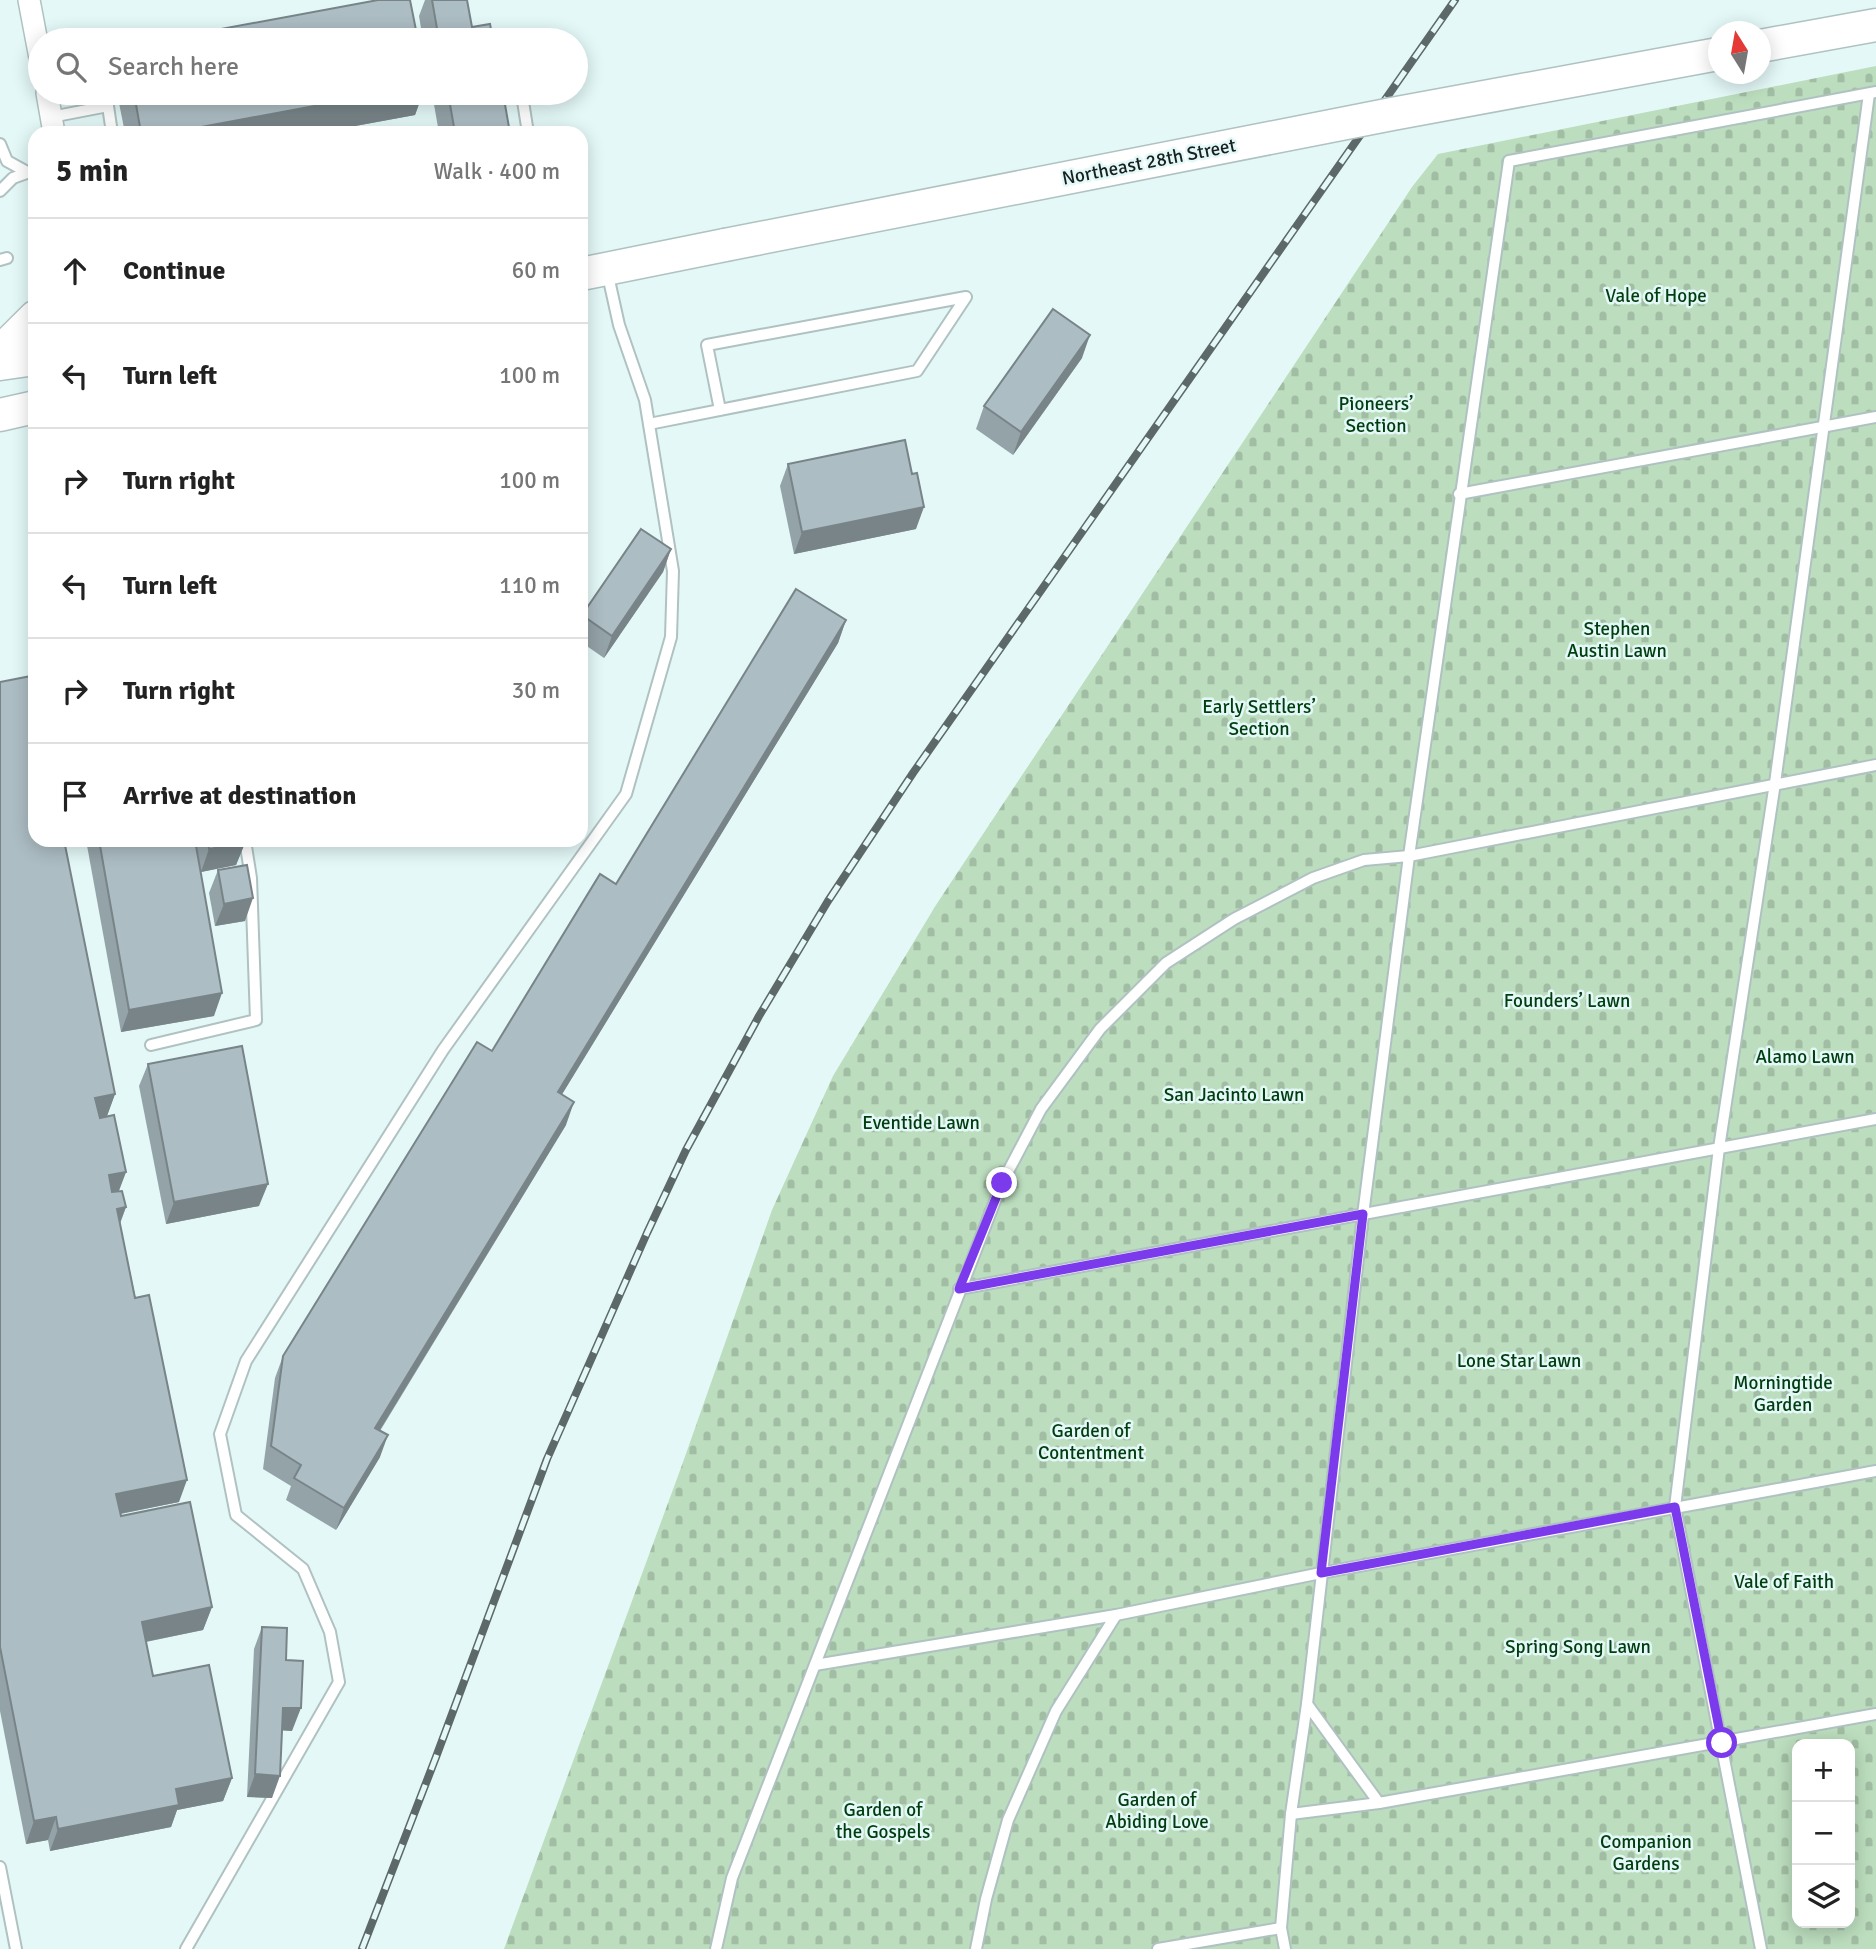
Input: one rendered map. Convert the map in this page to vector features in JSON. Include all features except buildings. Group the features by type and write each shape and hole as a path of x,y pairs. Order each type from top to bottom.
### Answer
{"main road":[{"path":"1771,44 1876,25"},
{"name":"Northeast 28th Street","path":"594,271 1392,114 1708,56"},
{"path":"0,352 28,324"},
{"path":"0,364 28,360"},
{"path":"0,415 28,409"}],"street":[{"path":"29,0 34,28"},
{"path":"49,105 53,125"}],"lane":[{"path":"1872,93 1876,107"},
{"path":"1761,1949 1675,1507 1719,1148 1775,783 1822,426 1872,93"},
{"path":"1285,1949 1281,1928 1291,1814 1307,1704 1363,1214 1459,494 1509,161 1872,93"},
{"path":"524,105 527,126"},
{"path":"53,125 107,106 111,126"},
{"path":"0,144 7,162 28,170"},
{"path":"0,191 13,178 28,172"},
{"path":"186,1949 339,1682 330,1632 303,1569 236,1515 220,1434 246,1361 443,1050 626,794 671,637 673,571 645,400 619,325 594,271"},
{"path":"649,424 720,411 917,371 966,297 707,345 720,411"},
{"path":"1459,494 1876,417"},
{"path":"716,1949 732,1878 1002,1183 1041,1109 1100,1029 1166,963 1234,919 1313,878 1364,860 1409,856 1876,765"},
{"path":"151,1045 256,1020 251,878 246,847"},
{"path":"959,1289 1876,1119"},
{"path":"815,1665 1116,1615 1321,1573 1876,1471"},
{"path":"976,1949 986,1899 1008,1820 1056,1711 1116,1615"},
{"path":"1307,1704 1379,1803"},
{"path":"1291,1814 1379,1803 1876,1714"},
{"path":"0,1867 16,1949"},
{"path":"1158,1949 1281,1928"}],"green space":[{"path":"1876,66 1876,1949 504,1949 682,1465 772,1210 833,1076 936,905 1412,187 1438,154"}],"railway":[{"path":"362,1949 547,1459 686,1150 759,1016 828,901 913,773 1455,0"}],"route":[{"path":"1002,1183 959,1289 1363,1214 1321,1573 1675,1507 1722,1743"}],"park label":[{"name":"Vale of Hope","path":"1656,296"},
{"name":"Pioneers’ Section","path":"1376,415"},
{"name":"Stephen Austin Lawn","path":"1617,640"},
{"name":"Early Settlers’ Section","path":"1259,718"},
{"name":"Founders’ Lawn","path":"1567,1001"},
{"name":"Alamo Lawn","path":"1805,1057"},
{"name":"San Jacinto Lawn","path":"1234,1095"},
{"name":"Eventide Lawn","path":"921,1123"},
{"name":"Lone Star Lawn","path":"1519,1361"},
{"name":"Morningtide Garden","path":"1783,1394"},
{"name":"Garden of Contentment","path":"1091,1442"},
{"name":"Vale of Faith","path":"1784,1582"},
{"name":"Spring Song Lawn","path":"1578,1647"},
{"name":"Garden of Abiding Love","path":"1157,1811"},
{"name":"Garden of the Gospels","path":"883,1821"},
{"name":"Companion Gardens","path":"1646,1853"}]}
